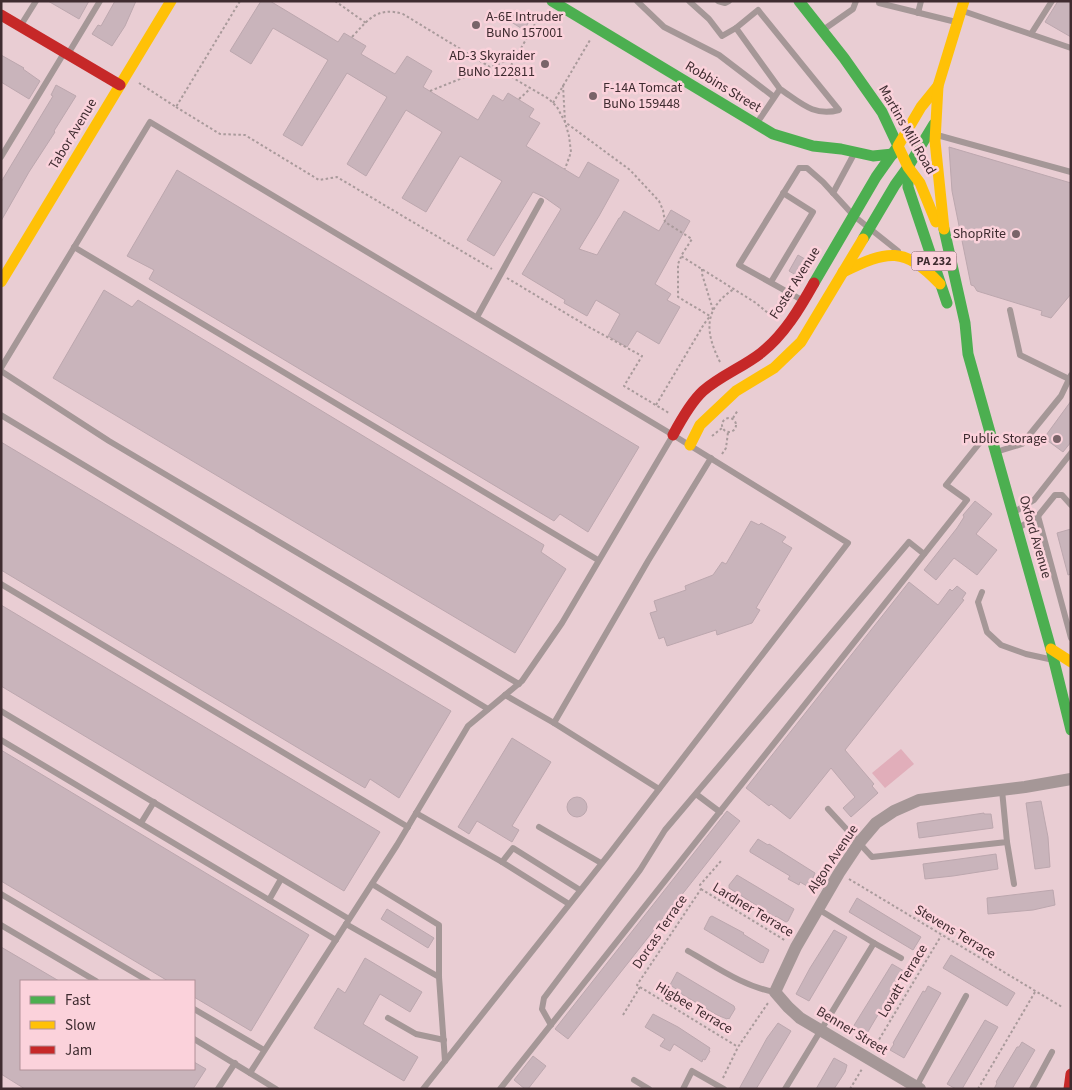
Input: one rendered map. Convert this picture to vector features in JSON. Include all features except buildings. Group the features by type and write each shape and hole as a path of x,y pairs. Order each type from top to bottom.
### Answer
{"street":[{"name":"Tabor Avenue","path":"1,282 170,1"},
{"name":"Robbins Street","path":"552,1 773,134 813,146 879,156 896,150"},
{"name":"Martins Mill Road","path":"799,1 844,58 882,112 896,150 920,183 950,262"},
{"name":"Oxford Avenue","path":"962,6 938,86 935,129 944,229 965,323 968,354 1052,654 1071,730"},
{"path":"1,15 120,85"},
{"name":"Oxford Avenue","path":"896,150 921,107 938,86"},
{"name":"Oxford Avenue","path":"908,167 935,129"},
{"name":"Foster Avenue","path":"673,435 703,391 762,352 785,328 804,301 876,178 896,150"},
{"path":"690,445 700,425 736,391 774,368 801,342 894,185 908,167"},
{"name":"PA 232","path":"908,167 908,187 950,311"},
{"path":"842,272 878,257 890,254 903,255 916,260 943,288"},
{"name":"Oxford Avenue","path":"954,327 968,354"},
{"path":"1052,654 1069,657"},
{"name":"Algon Avenue","path":"775,992 796,947 839,873 859,842 882,819 894,811 919,800 1071,779"},
{"name":"Benner Street","path":"775,992 788,1008 917,1088"},
{"path":"1070,1088 1071,1074"}],"lane":[{"path":"20,26 36,1"},
{"path":"1,157 100,1"},
{"path":"637,1 664,27 719,55 774,97"},
{"path":"689,1 709,19 722,36 736,28 758,10 839,110 829,112 813,111 780,88 736,28"},
{"path":"718,1 725,3 729,1"},
{"path":"822,31 853,8 856,1"},
{"path":"879,1 879,3 957,23"},
{"path":"918,13 921,1"},
{"path":"1031,34 1052,1"},
{"path":"962,6 1071,48"},
{"path":"756,124 780,88"},
{"path":"424,1089 601,864 848,543 690,445 150,122 1,370 109,441 519,684"},
{"path":"935,129 1071,172"},
{"path":"833,193 855,152"},
{"path":"804,301 740,265 799,168 807,168 854,216 903,255"},
{"path":"771,282 813,212 783,193"},
{"path":"476,317 541,201"},
{"path":"74,247 598,560"},
{"path":"996,452 1022,444 1061,396 1070,377 1020,355 1010,310"},
{"path":"1,415 488,710"},
{"path":"500,1089 967,500 946,485 990,430"},
{"path":"250,1073 408,827 468,726 519,684 562,623 673,435"},
{"path":"1013,513 1034,500 1071,453"},
{"path":"554,723 648,560 711,458"},
{"path":"1017,528 1038,516 1055,495 1062,495 1071,505"},
{"path":"1038,516 1071,638"},
{"path":"551,1025 542,1009 544,998 640,870 665,830 909,542 924,554"},
{"path":"1,584 408,827"},
{"path":"982,592 978,602 987,632 1001,646 1026,654 1052,654"},
{"path":"505,696 554,723 659,788"},
{"path":"1,711 282,878 348,922 439,977"},
{"path":"1,740 336,940"},
{"path":"1002,790 1007,842 1014,884"},
{"path":"696,794 720,812"},
{"path":"141,824 154,802"},
{"path":"828,809 872,857 1007,842"},
{"path":"416,813 502,862 569,904"},
{"path":"539,827 601,864"},
{"path":"502,862 513,848 580,890"},
{"path":"269,900 282,878"},
{"path":"372,884 439,925 439,977 445,1061"},
{"path":"1,894 146,980"},
{"path":"818,909 901,958"},
{"path":"1,925 94,980"},
{"path":"785,1089 874,943"},
{"path":"688,951 745,982 762,990 775,992"},
{"path":"917,1088 966,996"},
{"path":"195,1010 264,1050"},
{"path":"388,1018 416,1034 444,1040"},
{"path":"195,1040 276,1089"},
{"path":"1032,1089 1052,1052"},
{"path":"218,1089 235,1064"},
{"path":"683,1089 692,1071 722,1087"},
{"path":"634,1080 649,1089"}],"path":[{"path":"176,107 240,1"},
{"path":"336,1 366,23"},
{"path":"505,75 543,10"},
{"path":"352,37 373,16 393,11 403,14 490,67 517,54"},
{"path":"553,103 596,29"},
{"path":"490,67 490,74"},
{"path":"430,91 470,75 505,75 558,107 565,122 630,170 659,202 663,210 665,222 692,239 678,264 678,297 710,316"},
{"path":"137,81 220,134 245,135 319,180 337,177 587,326 642,356 624,386 674,415"},
{"path":"563,85 565,122 571,152 565,169"},
{"path":"519,99 530,89"},
{"path":"681,256 756,303 778,322"},
{"path":"702,269 713,310"},
{"path":"656,405 713,310 722,298 734,289"},
{"path":"688,310 691,305"},
{"path":"710,316 709,327 712,346 722,366"},
{"path":"722,428 724,419 733,418 736,426 728,432"},
{"path":"722,428 728,432"},
{"path":"709,438 722,428"},
{"path":"722,454 726,448 728,432"},
{"name":"Dorcas Terrace","path":"623,1015 640,987 637,985 701,889 700,884 721,861"},
{"name":"Stevens Terrace","path":"839,873 1062,1006"},
{"name":"Lardner Terrace","path":"701,889 796,947"},
{"name":"Lovatt Terrace","path":"850,1089 942,936"},
{"name":"Higbee Terrace","path":"640,987 738,1047"},
{"path":"978,1089 1036,991"},
{"path":"722,1087 738,1047 775,992"}],"shaded area":[{"path":"901,749 914,764 885,788 872,773"}],"traffic: fast":[{"path":"552,1 773,134 813,146 841,149 873,156 893,154"},
{"path":"799,1 844,58 882,112 898,146 876,177 814,283"},
{"path":"934,124 908,167 908,187 947,303"},
{"path":"863,239 908,167"},
{"path":"944,229 965,323 968,354 1051,649 1071,730"}],"traffic: slow":[{"path":"1,282 171,1"},
{"path":"944,229 935,141 938,86 964,1"},
{"path":"936,222 920,183 908,167 898,146 921,107 938,86"},
{"path":"690,445 700,425 736,391 774,368 801,342 863,239"},
{"path":"843,272 872,259 895,256 916,263 940,284"},
{"path":"1051,649 1071,662"}],"traffic: jam":[{"path":"1,15 120,85"},
{"path":"673,435 690,406 703,391 761,353 777,338 797,311 814,283"},
{"path":"1069,1089 1071,1074"}],"place":[{"name":"A-6E Intruder BuNo 157001","path":"476,25"},
{"name":"AD-3 Skyraider BuNo 122811","path":"545,64"},
{"name":"F-14A Tomcat BuNo 159448","path":"593,96"},
{"name":"ShopRite","path":"1016,234"},
{"name":"Public Storage","path":"1057,439"}]}
